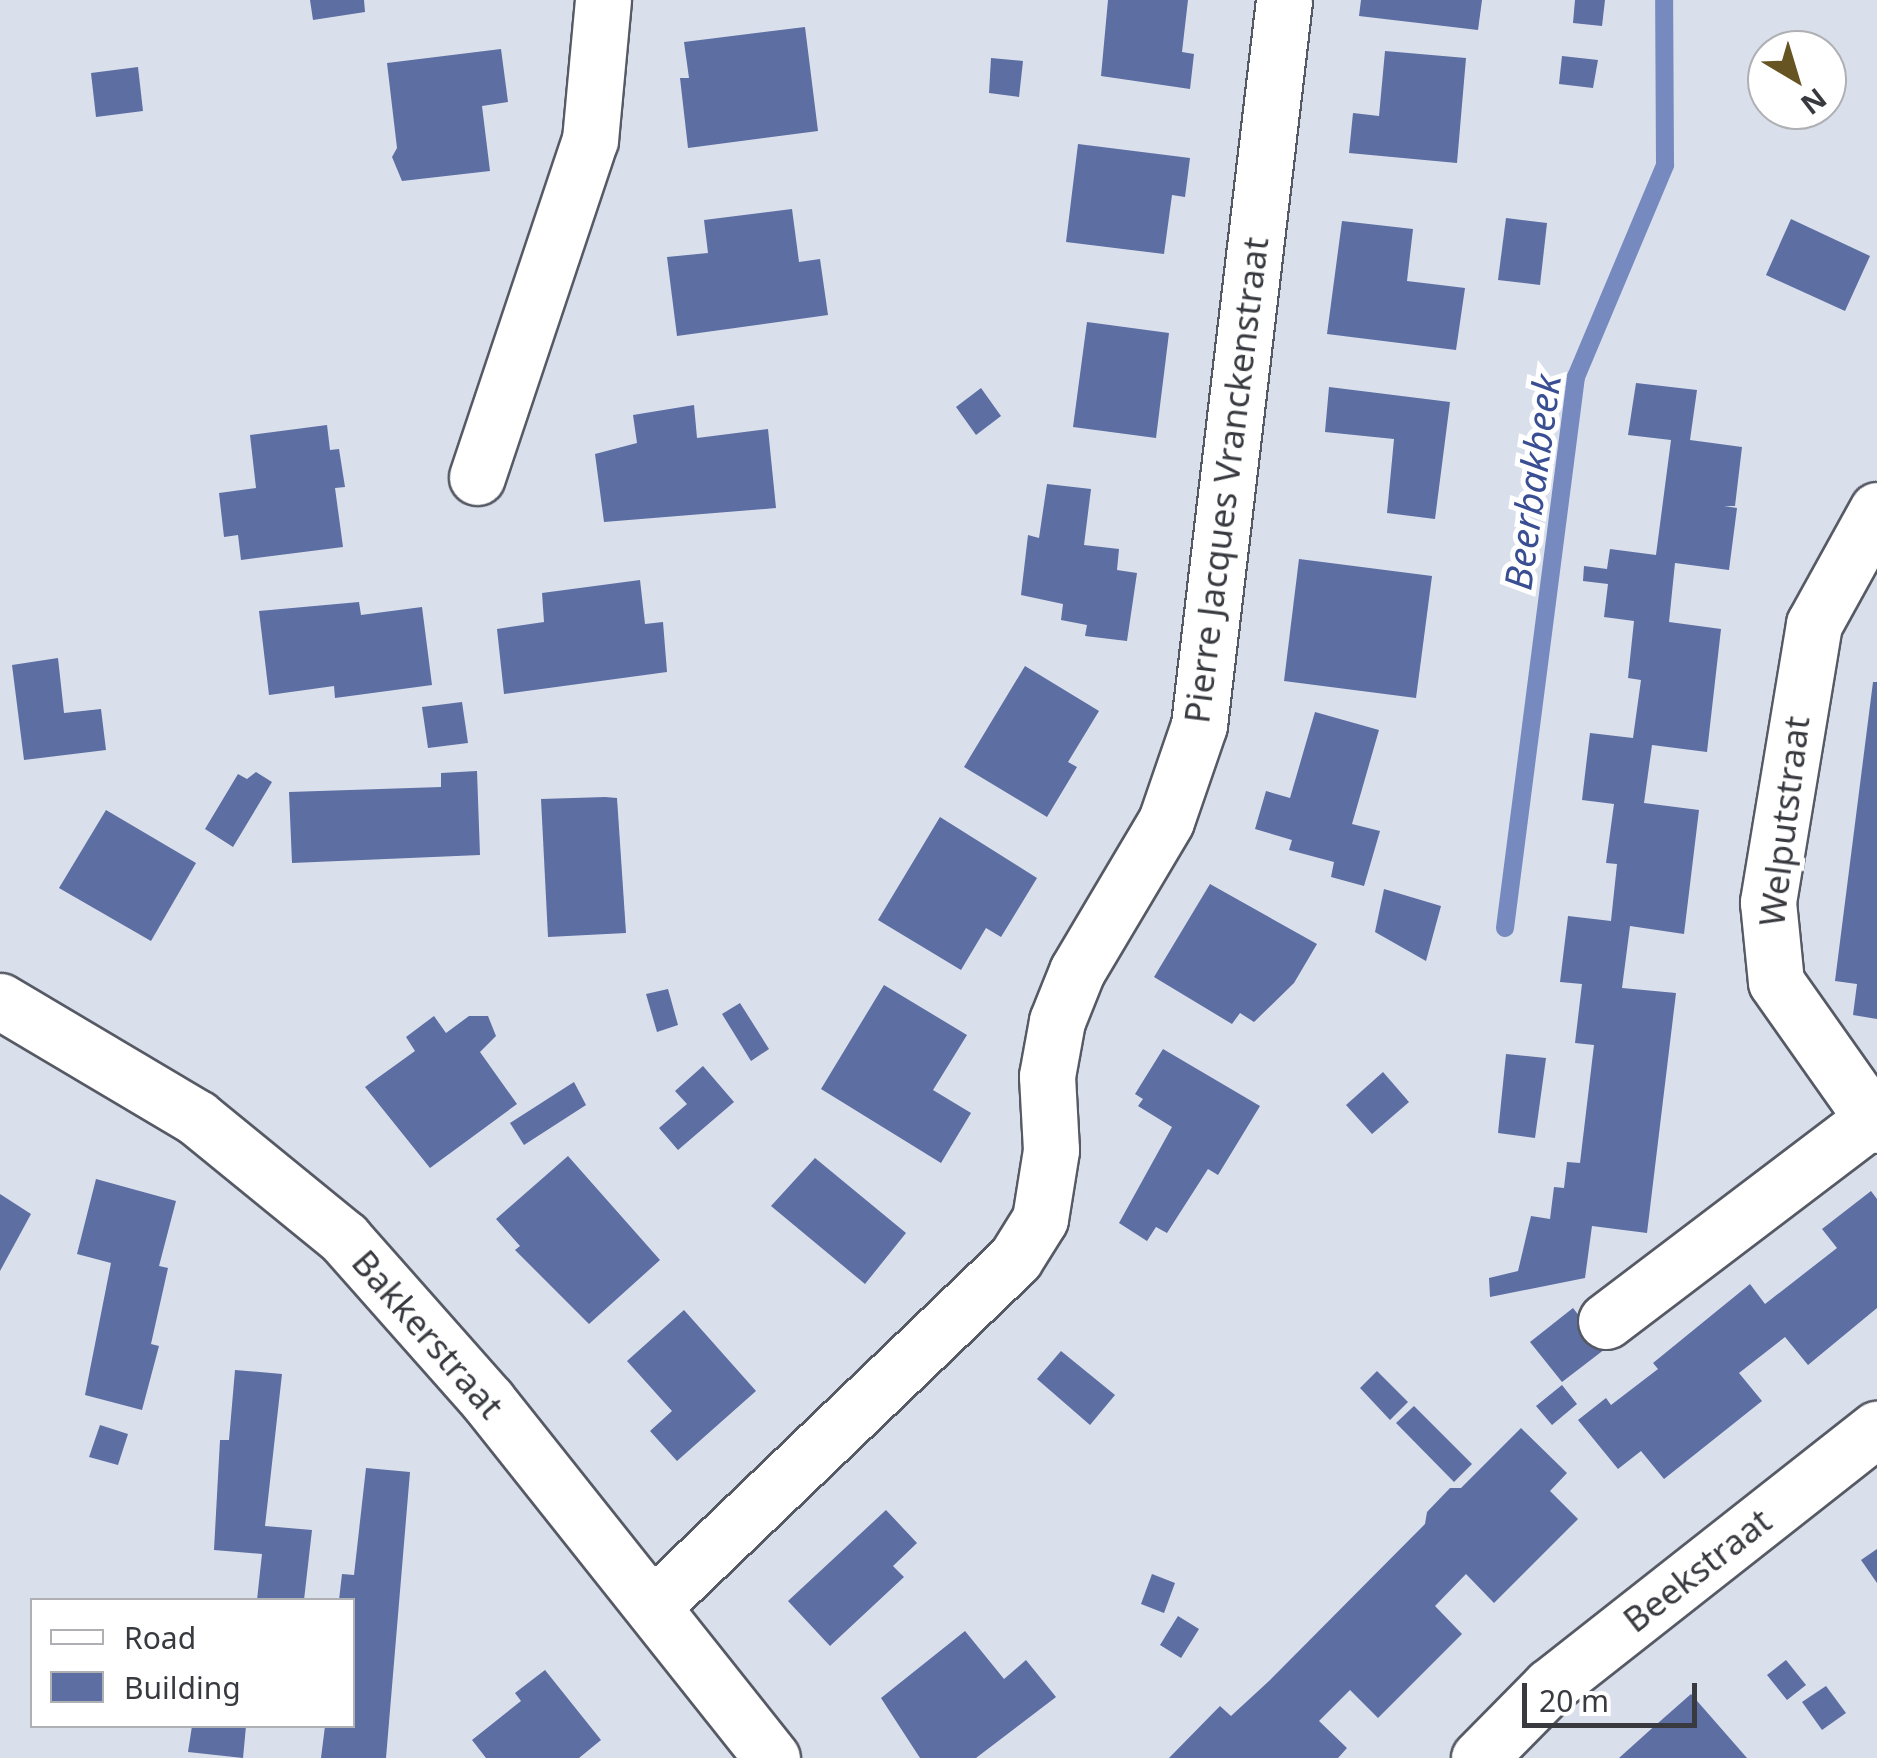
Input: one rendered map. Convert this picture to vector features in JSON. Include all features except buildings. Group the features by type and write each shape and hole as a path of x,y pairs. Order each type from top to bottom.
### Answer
{"street":[{"path":"477,477 590,140 602,0"},
{"name":"Pierre Jacques Vranckenstraat","path":"652,1606 1015,1259 1040,1219 1051,1150 1048,1076 1056,1022 1077,971 1166,821 1199,725 1284,0"},
{"name":"Welputstraat","path":"1606,1321 1875,1122 1776,982 1768,902 1814,624 1877,510"},
{"name":"Bakkerstraat","path":"0,1001 197,1118 344,1238 488,1402 772,1758"},
{"name":"Beekstraat","path":"1479,1758 1550,1686 1877,1429"}],"waterway":[{"name":"Beerbakbeek","path":"1505,928 1576,377 1665,165 1664,0"}]}
